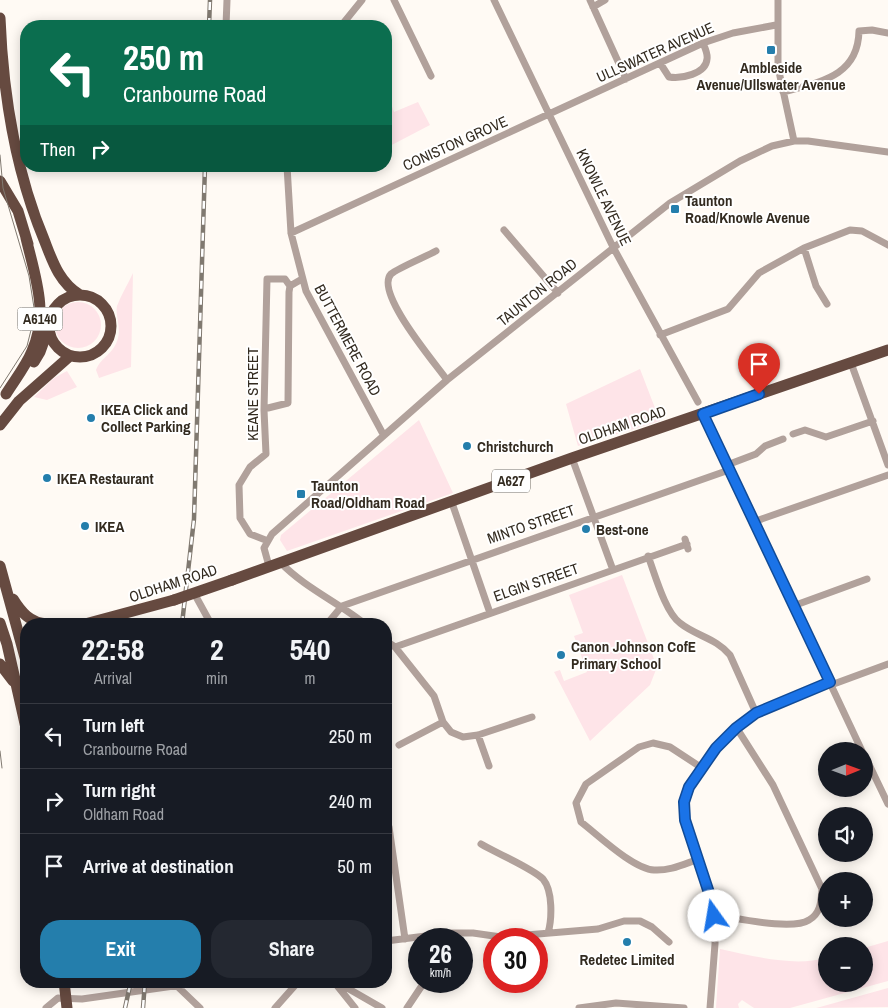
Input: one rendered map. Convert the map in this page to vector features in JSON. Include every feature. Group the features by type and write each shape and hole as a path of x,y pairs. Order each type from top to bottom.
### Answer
{"highway":[{"name":"A6140","path":"0,18 10,121 20,162"},
{"name":"A6140","path":"22,172 32,212 61,278 69,288 104,306 108,314 111,329 107,342 97,352 83,357 70,356"},
{"name":"A6140","path":"0,181 18,211 40,290 39,331 32,352 3,399"},
{"name":"A6140","path":"3,399 22,380 40,352 49,323 45,285 26,238"},
{"path":"0,425 19,402 70,356 55,344 49,323 53,312 61,302 80,295"},
{"name":"OLDHAM ROAD","path":"281,563 452,503 572,458 888,350"},
{"name":"A627","path":"269,566 281,563"},
{"path":"0,566 20,628"},
{"name":"OLDHAM ROAD","path":"107,618 174,600 269,566"},
{"path":"5,584 20,611 29,618"},
{"path":"0,623 4,645 20,700"},
{"path":"4,645 20,641"},
{"path":"0,664 17,686"},
{"path":"65,988 66,1002"}],"street":[{"path":"226,20 227,0"},
{"path":"346,20 362,0"},
{"path":"394,0 431,76"},
{"name":"KNOWLE AVENUE","path":"494,0 613,247 698,402"},
{"path":"605,0 591,3 626,79"},
{"path":"778,0 776,25 778,67 794,141"},
{"name":"ULLSWATER AVENUE","path":"549,115 703,43 733,33 776,25"},
{"path":"783,92 834,76 856,53 860,31 872,30 888,34"},
{"path":"660,63 669,77 677,79 696,73 706,65 708,57 703,43"},
{"name":"CONISTON GROVE","path":"291,233 549,115"},
{"name":"TAUNTON ROAD","path":"268,541 272,534 383,434 447,380 670,203 740,161 772,146 794,141 830,143 888,152"},
{"name":"BUTTERMERE ROAD","path":"287,172 291,233 302,279 322,322 383,434"},
{"path":"504,230 558,293"},
{"path":"660,335 728,309 759,273 804,248 850,230 862,232 888,245"},
{"path":"804,248 816,286 827,304"},
{"path":"436,251 391,274 387,284 388,292 400,316 447,380"},
{"name":"KEANE STREET","path":"268,541 250,534 240,518 239,484 250,467 266,454 264,410 267,279 286,278 290,286"},
{"path":"268,408 288,403 290,286 302,279"},
{"path":"852,363 888,465"},
{"path":"703,414 858,742"},
{"path":"793,434 805,430 826,437 873,421"},
{"name":"MINTO STREET","path":"342,606 728,468 756,454 765,446 784,439"},
{"path":"572,458 613,570"},
{"path":"753,522 888,475"},
{"path":"452,503 490,613"},
{"path":"268,541 264,548 269,566"},
{"name":"ELGIN STREET","path":"395,647 648,556 687,544"},
{"path":"648,556 673,616 686,627 723,647 730,655 756,713"},
{"path":"281,563 292,575 342,606 357,618"},
{"path":"793,606 867,580"},
{"path":"194,593 208,618"},
{"path":"333,618 342,606"},
{"path":"392,645 434,696 443,722 451,732 463,737 478,735 532,717"},
{"path":"710,1008 715,944 714,916 699,859 685,820 684,802 689,787 702,768 736,728 756,713 888,664"},
{"path":"399,745 443,722"},
{"path":"714,916 797,925 811,919 821,906 822,889 773,785 736,728"},
{"path":"478,735 489,766"},
{"path":"699,859 671,869 652,870 636,864 580,822 576,803 586,784 639,747 653,743 670,747 702,768"},
{"path":"873,773 888,804"},
{"path":"481,844 535,874 545,882 551,912 551,923 548,933 598,929 624,921 640,921 652,927 669,942"},
{"path":"392,853 405,939"},
{"path":"392,940 408,939"},
{"path":"46,1008 58,998 66,1002 162,988"},
{"path":"179,988 200,1008"},
{"path":"275,1008 293,988"},
{"path":"339,988 355,1008"},
{"path":"349,988 382,1008"},
{"path":"407,1008 417,993"},
{"path":"579,1008 616,1003 684,1008"}],"shaded area":[{"path":"418,102 430,125 392,145 392,106 394,112"},
{"path":"133,273 131,367 99,378 96,370 114,348 118,338 117,306"},
{"path":"73,302 83,302 95,308 100,316 100,334 95,342 87,347 73,348 65,345 58,338 55,330 55,320 58,312 65,305"},
{"path":"640,369 660,421 578,446 566,404"},
{"path":"67,371 77,387 47,400 34,397 54,378"},
{"path":"419,420 453,493 287,551 280,540 281,535"},
{"path":"622,575 657,667 650,685 590,741 554,672 560,670 564,681 587,672 574,636 583,633 569,595"},
{"path":"888,941 888,981 873,985 873,945"},
{"path":"720,949 787,961 818,959 818,992 848,992 790,1008 754,1008 742,1000 738,1004 739,1008 716,1008"},
{"path":"888,988 888,1007 816,1008 820,1007"}],"tram line":[{"path":"0,155 3,188 29,276 35,314 27,346 0,388"},
{"path":"0,751 2,768"}],"railway":[{"path":"209,20 210,0"},
{"path":"183,618 194,519 205,172"},
{"path":"125,1008 129,988"},
{"path":"143,1008 144,988"}],"place":[{"name":"Ambleside Avenue/Ullswater Avenue","path":"771,50"},
{"name":"Taunton Road/Knowle Avenue","path":"675,209"},
{"name":"IKEA Click and Collect Parking","path":"91,418"},
{"name":"Christchurch","path":"467,446"},
{"name":"IKEA Restaurant","path":"47,478"},
{"name":"Taunton Road/Oldham Road","path":"301,494"},
{"name":"IKEA","path":"85,526"},
{"name":"Best-one","path":"586,529"},
{"name":"Canon Johnson CofE Primary School","path":"561,655"},
{"name":"Redetec Limited","path":"627,942"}],"route":[{"path":"714,916 713,905 685,820 684,802 689,787 716,748 736,728 756,713 775,707 830,682 703,414 759,394"}]}
